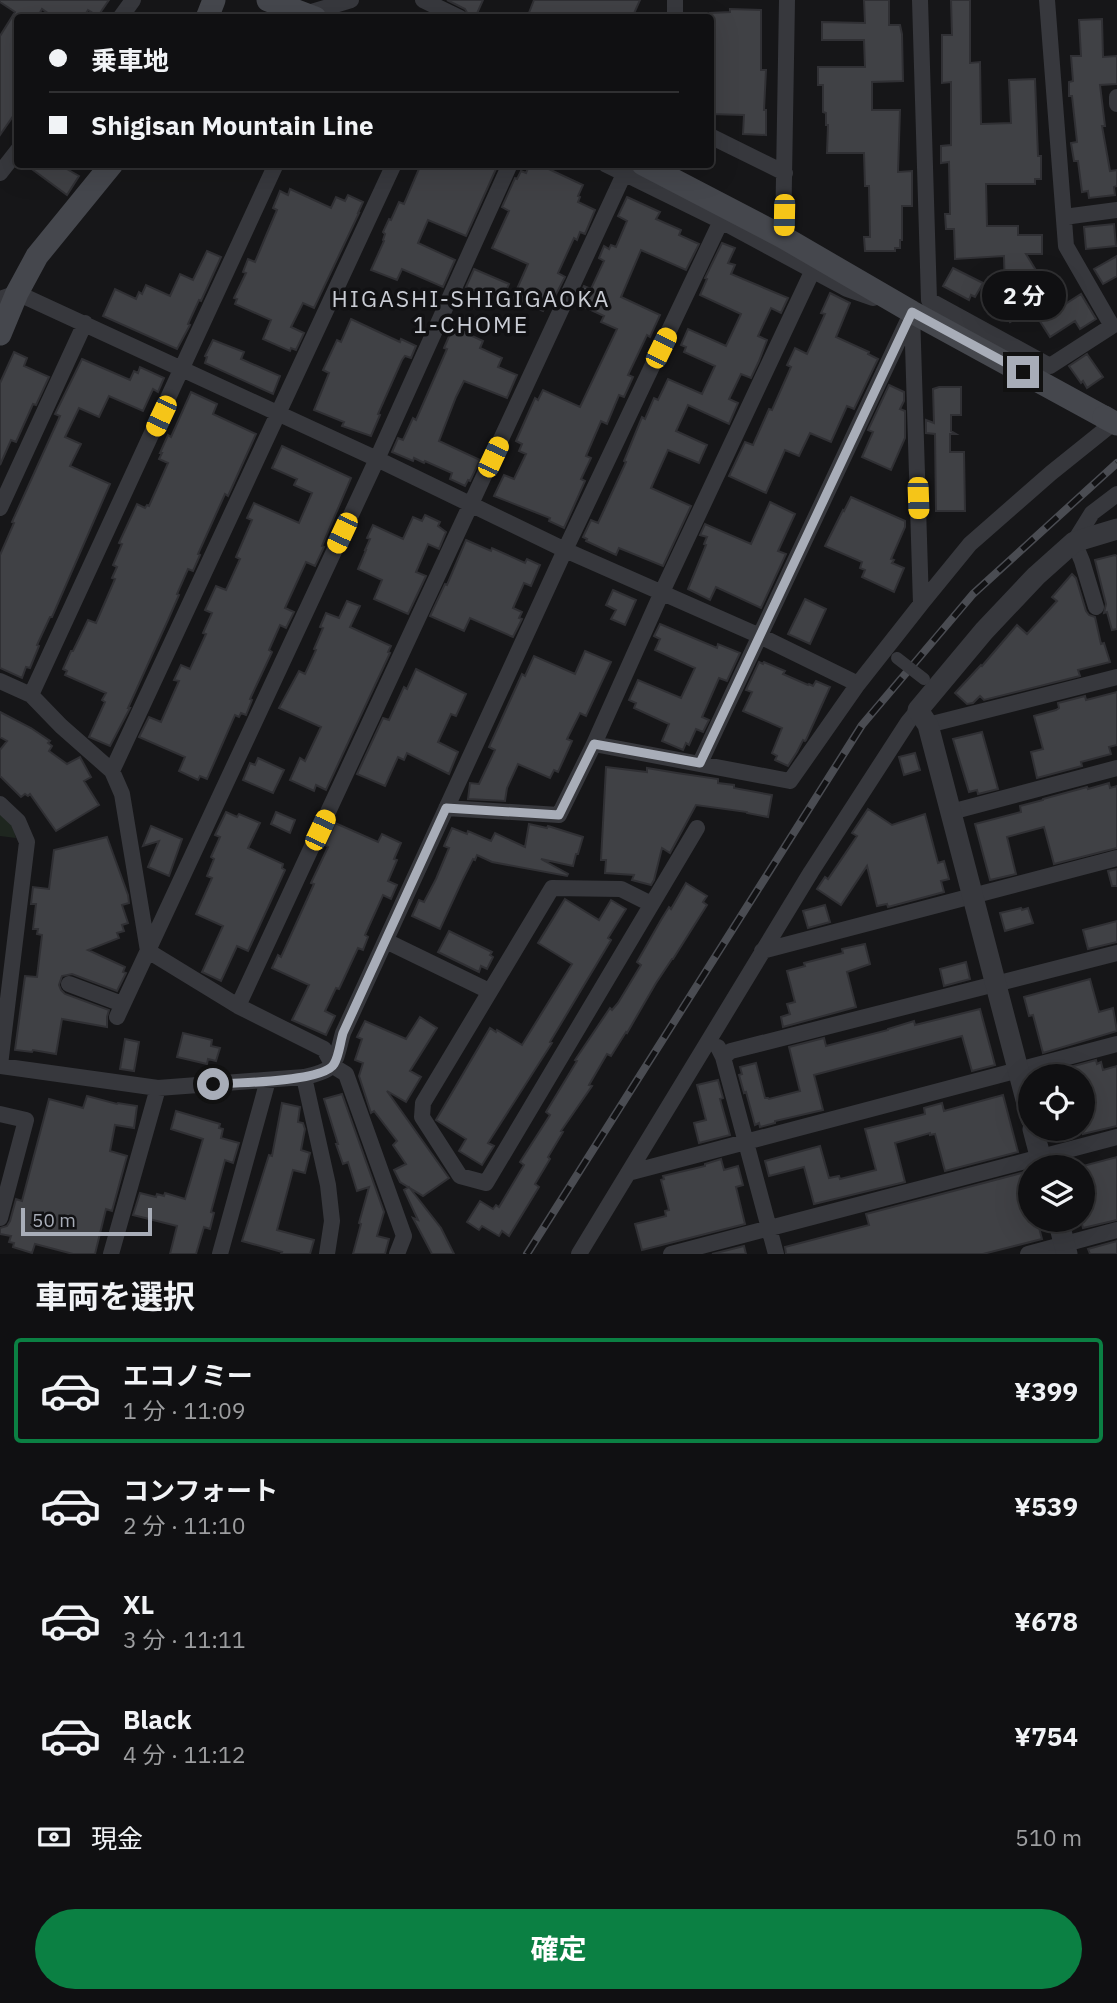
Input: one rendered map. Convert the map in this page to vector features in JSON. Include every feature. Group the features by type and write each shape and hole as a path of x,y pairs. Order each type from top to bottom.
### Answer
{"main road":[{"path":"268,0 305,14"},
{"path":"0,334 6,291 109,168"},
{"path":"634,169 783,237 912,312 1113,420"}],"street":[{"path":"123,14 134,0"},
{"path":"315,14 351,0"},
{"path":"424,0 452,14"},
{"path":"783,237 787,0"},
{"path":"920,0 929,300 1050,366 1114,325 1066,246 1047,0"},
{"path":"1117,97 1117,104"},
{"path":"714,138 785,173"},
{"path":"0,173 14,155"},
{"path":"31,695 274,168"},
{"path":"112,772 392,168"},
{"path":"69,985 120,1010 377,459 508,168"},
{"path":"238,1006 471,504 634,169 721,222 813,272 847,289 912,312"},
{"path":"1064,217 1117,210"},
{"path":"0,804 18,821 27,842 3,1020 0,1065 158,1088 304,1077 324,1073 333,1066 343,1033 446,808 721,222"},
{"path":"446,808 559,815 813,272"},
{"path":"6,291 85,323 565,550 760,636 858,684"},
{"path":"912,312 921,604"},
{"path":"700,763 912,312"},
{"path":"0,508 85,323"},
{"path":"594,744 790,781 858,684 970,544 1113,420"},
{"path":"923,718 984,631 1036,576 1073,542 1093,513 1117,494"},
{"path":"1073,542 1117,529"},
{"path":"1073,542 1082,561 1096,607"},
{"path":"897,658 924,679"},
{"path":"579,1254 762,951 908,722 1117,677"},
{"path":"0,681 31,695 112,772 122,794 149,951 238,1006 324,1049 333,1066 346,1074 404,1236 413,1254"},
{"path":"628,1173 1018,1069 951,812 923,718"},
{"path":"951,812 1117,768"},
{"path":"651,904 621,889 552,888 423,1103 422,1117 460,1176 486,1183 697,828"},
{"path":"762,951 1117,858"},
{"path":"386,941 489,991"},
{"path":"723,1057 731,1051 1117,953"},
{"path":"712,1034 723,1057 776,1254"},
{"path":"1038,1064 1117,1044"},
{"path":"304,1077 328,1185 332,1221 327,1254"},
{"path":"220,1254 268,1080"},
{"path":"111,1254 158,1088"},
{"path":"0,1114 26,1120 0,1217"},
{"path":"1063,1155 1117,1137"},
{"path":"671,1254 1018,1168"},
{"path":"1028,1254 1066,1249 1117,1230"},
{"path":"1061,1232 1066,1249"},
{"path":"397,1254 404,1236"}],"shaded area":[{"path":"0,811 11,821 16,838 0,836"}],"building":[{"path":"109,0 99,14 88,10 86,14 49,14 42,9 39,14 14,14 14,115 0,135 0,36 15,12 0,2"},
{"path":"447,0 483,0 477,14 468,14 465,9"},
{"path":"534,0 640,0 634,14 529,14"},
{"path":"864,0 889,0 889,25 900,25 902,34 903,81 872,82 872,110 900,110 898,172 912,171 912,206 902,206 902,240 900,248 895,248 895,251 865,251 864,237 870,237 869,186 865,186 864,153 827,153 828,125 826,113 823,112 823,85 818,85 818,67 865,67 864,40 822,40 822,22 865,23"},
{"path":"951,0 970,0 970,63 980,62 981,124 1011,123 1009,80 1035,79 1041,179 1035,179 1035,184 986,184 987,226 1018,226 1018,235 1042,235 1042,254 1026,254 1059,308 1081,294 1096,319 1080,329 1075,321 1050,337 1034,312 1031,314 1029,310 1010,322 988,286 1005,294 1004,256 955,259 954,229 946,229 945,214 950,214 949,162 941,163 941,146 951,145 951,82 942,83 942,35 952,35"},
{"path":"730,9 761,10 761,70 766,70 766,135 743,134 744,115 714,114 714,14 710,13 730,12"},
{"path":"1102,19 1103,57 1117,56 1117,84 1100,85 1105,126 1102,126 1110,171 1117,170 1117,186 1114,187 1115,195 1089,198 1088,191 1082,192 1078,161 1074,161 1071,143 1077,142 1069,82 1073,81 1071,56 1081,56 1079,20"},
{"path":"30,168 65,168 79,176 67,195"},
{"path":"419,168 496,169 466,236 428,220 418,243 455,260 443,287 402,269 397,280 371,270 384,241 383,232 389,219 391,220 399,202 404,204"},
{"path":"528,168 547,168 583,185 578,202 595,210 585,234 580,232 577,240 574,238 558,273 565,277 551,304 548,302 543,311 513,298 528,264 492,248 509,211 502,207 515,178 517,179 521,171 526,173"},
{"path":"290,189 331,208 336,197 345,201 348,195 363,202 314,308 303,303 291,327 304,333 296,350 291,348 290,351 263,339 271,320 235,304 237,299 234,298 246,273 243,272 248,259 255,262 277,210 273,208 280,191 288,195"},
{"path":"627,197 660,212 656,219 681,230 679,235 699,244 686,270 641,250 621,297 660,315 628,375 633,377 624,397 619,395 607,424 601,421 586,456 591,458 581,479 585,481 564,528 549,521 550,518 494,496 504,475 514,479 526,454 519,451 522,444 516,441 535,398 538,400 543,390 580,407 617,329 601,322 604,316 576,303 584,286 591,289 604,261 599,258 604,246 609,249 611,245 616,247 627,221 618,216"},
{"path":"1114,224 1116,246 1086,249 1084,227"},
{"path":"722,243 735,248 728,263 735,265 731,274 788,298 781,313 771,308 758,336 767,340 759,361 751,378 741,374 729,399 738,403 729,424 688,405 676,431 707,445 699,463 668,450 651,488 691,506 663,566 619,548 616,555 583,537 591,520 598,523 626,462 624,461 642,417 645,419 654,398 658,400 668,379 702,394 715,366 684,352 686,347 681,345 688,329 726,346 741,314 700,295"},
{"path":"207,251 221,257 177,349 103,316 115,289 136,299 146,285 170,296 180,274 193,280"},
{"path":"1117,256 1117,276 1103,284 1094,269"},
{"path":"953,268 983,283 975,297 971,295 969,300 943,286"},
{"path":"474,269 509,284 501,302 466,287"},
{"path":"830,293 850,303 836,337 878,359 854,409 847,406 831,442 810,433 799,456 785,450 766,493 729,476 745,442 753,445 769,409 772,410 791,367 787,365 795,348 807,354 825,314 821,313"},
{"path":"351,319 400,342 401,339 416,346 411,358 405,356 402,360 371,436 342,426 344,422 314,410 329,373 323,370 337,340 341,342"},
{"path":"453,327 483,341 480,348 502,358 498,367 517,375 507,398 464,381 456,397 439,441 480,460 465,486 450,479 452,473 425,461 424,463 414,458 413,461 392,452 398,438 403,440 413,418 416,420 447,349 444,348"},
{"path":"213,340 244,352 241,359 280,376 273,394 205,363 205,356"},
{"path":"14,352 27,358 24,366 49,377 16,442 11,440 0,465 0,383"},
{"path":"1087,354 1103,377 1087,388 1069,366"},
{"path":"82,359 130,380 134,371 138,373 140,367 164,378 158,392 153,389 143,411 109,396 99,417 79,408 65,437 81,444 70,466 110,484 37,645 39,646 30,668 26,667 22,678 0,668 0,555 60,416 55,414"},
{"path":"889,385 904,392 900,409 905,411 905,438 891,470 862,457 873,432 868,430"},
{"path":"961,387 961,415 951,415 951,431 956,434 950,434 950,452 964,452 965,511 936,511 935,434 926,433 926,420 934,423 933,389"},
{"path":"191,392 217,404 213,414 256,434 228,496 225,494 193,571 188,569 130,708 110,746 89,737 105,702 102,700 106,693 65,675 67,671 63,669 88,620 96,623 115,579 112,578 117,567 113,565 122,544 119,543 137,504 145,508 149,506 168,463 159,459 160,453 168,435 171,437"},
{"path":"282,446 351,478 315,566 306,562 285,608 294,612 286,628 280,625 246,715 235,715 207,779 200,776 198,780 179,771 185,757 139,737 149,717 161,722 179,681 174,680 181,665 190,669 212,613 205,610 216,586 226,590 240,559 236,557 252,520 247,518 254,503 299,523 312,493 294,485 297,479 272,468"},
{"path":"851,497 905,521 891,559 894,560 892,563 904,568 894,592 862,577 865,570 860,568 862,562 825,546"},
{"path":"770,502 795,514 778,551 786,554 761,608 716,587 710,600 688,589 706,545 704,544 707,537 700,535 705,524 751,544"},
{"path":"425,515 440,522 438,526 446,532 439,549 428,544 416,572 426,576 408,614 374,599 382,580 358,569 373,525 403,539 413,517 422,521"},
{"path":"466,540 525,563 527,559 540,565 531,586 524,583 513,608 522,612 519,618 522,619 513,637 470,618 464,631 430,616"},
{"path":"1115,555 1117,629 1112,630 1107,612 1104,613 1106,604 1095,560"},
{"path":"1072,574 1076,578 1086,611 1095,617 1101,644 1104,643 1110,662 1078,670 1080,676 984,700 980,696 973,703 967,704 955,693 1017,625 1027,634 1057,601 1052,597"},
{"path":"613,590 636,600 625,625 611,619 616,610 606,605"},
{"path":"805,599 826,609 810,644 788,634"},
{"path":"347,601 360,606 350,627 391,646 388,652 390,653 326,790 316,785 314,791 290,780 300,758 305,761 321,727 279,708 299,671 305,674 316,650 314,649 326,613 339,618"},
{"path":"660,624 717,648 718,644 740,653 727,681 719,678 702,717 709,720 703,732 696,729 689,745 686,743 683,750 662,741 669,724 634,708 636,703 629,700 638,680 681,698 695,668 655,650 660,639 654,636"},
{"path":"585,651 611,662 586,716 580,713 567,739 572,741 558,772 554,770 550,778 518,764 507,788 505,801 468,799 470,783 479,784 495,750 489,747 522,674 525,676 534,656 575,674"},
{"path":"759,662 785,671 783,674 808,685 813,686 816,681 830,687 806,740 803,740 788,766 775,760 777,756 772,753 782,728 743,711 752,692 746,690"},
{"path":"416,669 466,694 456,716 451,714 438,742 458,752 449,774 407,753 404,760 398,757 385,786 357,774 383,718 389,720 404,687 407,689"},
{"path":"1117,692 1117,745 1109,747 1111,754 1081,762 1082,766 1037,778 1031,752 1043,749 1034,716 1056,710 1059,708 1058,703 1085,696 1086,700"},
{"path":"0,712 50,741 48,743 52,746 49,751 67,764 80,757 91,777 84,781 99,805 56,831 30,794 21,797 0,776 0,750 7,741 0,737"},
{"path":"982,732 998,789 978,794 977,790 969,792 953,739"},
{"path":"915,753 920,770 904,775 899,757"},
{"path":"258,758 284,770 273,793 243,780 250,763 255,765"},
{"path":"606,767 647,772 647,768 718,779 718,783 734,785 734,788 772,795 768,817 696,805 670,853 662,848 651,885 632,880 634,875 605,873 606,860 601,860"},
{"path":"1109,783 1110,788 1117,786 1117,848 1054,864 1044,827 1007,837 1016,874 990,880 975,824 1021,812 1020,806"},
{"path":"868,809 892,825 925,814 938,863 944,861 949,879 941,881 944,892 888,907 887,904 877,906 867,866 841,905 817,889 825,877 828,879 857,836 852,833"},
{"path":"226,812 260,823 248,848 283,864 282,868 285,870 248,951 237,946 221,981 202,972 223,926 196,914 212,878 207,876 214,859 211,857 220,837 215,835"},
{"path":"276,812 295,820 290,833 271,824"},
{"path":"335,823 378,842 382,834 401,843 388,881 397,885 391,899 383,895 365,935 368,937 363,950 358,948 339,989 336,988 325,1011 335,1016 326,1035 292,1020 309,985 272,968 278,955 281,957 314,884 311,883 328,847 325,845"},
{"path":"529,824 548,826 583,837 573,866 541,859 568,874 567,876 492,862 477,855 440,929 412,916 419,900 424,902 436,879 449,848 444,846 452,828 467,834 468,831 491,841 495,833 525,847"},
{"path":"151,826 182,839 169,876 148,867 159,841 143,846"},
{"path":"107,837 128,895 129,903 122,905 128,923 122,925 124,931 117,933 119,938 88,950 125,967 123,972 126,973 117,991 72,974 62,976 59,985 65,994 109,1010 107,1027 62,1019 56,1054 15,1050 25,976 37,977 42,935 37,934 38,929 33,929 36,904 31,904 33,887 49,889 54,850"},
{"path":"1117,869 1117,886 1112,886 1108,871"},
{"path":"686,883 707,896 703,902 707,905 627,1033 611,1056 607,1054 589,1085 592,1086 561,1131 563,1132 548,1157 550,1159 535,1184 539,1187 509,1236 502,1231 499,1236 482,1226 479,1230 467,1222 480,1201 493,1209 496,1205 499,1207 524,1165 520,1162 550,1115 546,1112 577,1061 575,1060 610,1008 612,1010 618,1003 641,965 637,962"},
{"path":"565,899 599,920 611,900 626,909 608,938 611,940 550,1042 552,1043 488,1143 494,1146 482,1165 459,1151 466,1139 436,1120 490,1028 522,1045 572,964 538,943"},
{"path":"825,905 830,922 808,928 803,911"},
{"path":"1028,908 1033,923 1005,931 1000,913"},
{"path":"1117,921 1117,942 1088,949 1083,930"},
{"path":"449,931 492,952 490,955 493,957 487,969 481,966 479,972 438,952"},
{"path":"865,944 870,964 847,972 856,1007 783,1027 781,1017 790,1014 787,1004 795,1002 787,971 805,966 804,963 843,953 842,949"},
{"path":"966,962 970,979 944,986 940,969"},
{"path":"1090,979 1099,1012 1113,1008 1117,1031 1043,1053 1033,1015 1029,1016 1024,997"},
{"path":"980,1009 995,1065 972,1071 962,1036 814,1075 823,1110 760,1127 759,1123 755,1125 739,1075 742,1074 740,1067 756,1063 765,1098 769,1099 800,1091 789,1047 824,1038 826,1046 914,1021 915,1025"},
{"path":"420,1017 437,1028 410,1071 421,1077 406,1102 387,1091 449,1178 423,1196 400,1182 394,1170 406,1164 393,1145 397,1141 374,1111 371,1113 359,1076 363,1063 355,1060 362,1039 357,1037 365,1021 406,1039"},
{"path":"183,1033 212,1040 211,1046 220,1048 216,1061 208,1059 207,1064 177,1057"},
{"path":"125,1039 139,1042 134,1071 120,1069"},
{"path":"1096,1060 1097,1064 1101,1062 1103,1070 1117,1066 1117,1126 1095,1131 1095,1064 1081,1064"},
{"path":"718,1080 730,1135 699,1143 694,1123 706,1120 697,1085"},
{"path":"342,1094 384,1212 377,1236 389,1239 385,1254 353,1254 369,1187 357,1191 348,1162 343,1164 336,1144 324,1099"},
{"path":"1003,1095 1018,1152 945,1171 935,1134 930,1133 895,1143 905,1182 814,1204 804,1167 769,1176 765,1161 820,1146 829,1178 839,1176 840,1179 876,1170 865,1129 925,1114 924,1108 942,1103 944,1111"},
{"path":"87,1096 137,1106 134,1128 115,1125 110,1151 127,1156 112,1211 106,1209 95,1254 73,1254 35,1244 32,1253 13,1247 14,1243 9,1242 11,1236 0,1234 0,1228 7,1226 10,1221 16,1199 22,1201 49,1099 83,1108"},
{"path":"282,1103 300,1107 298,1122 303,1123 305,1129 301,1150 310,1153 305,1173 293,1170 277,1230 314,1240 310,1254 281,1254 282,1252 242,1241 269,1155 272,1156"},
{"path":"176,1111 220,1124 219,1128 223,1129 221,1138 239,1143 233,1163 225,1160 211,1212 214,1213 210,1229 204,1227 196,1254 170,1254 177,1226 133,1215 140,1193 156,1197 157,1194 164,1196 165,1193 185,1199 203,1139 171,1129"},
{"path":"1117,1157 1117,1220 1095,1225 1095,1163"},
{"path":"721,1159 724,1170 738,1166 743,1185 736,1187 745,1224 642,1250 635,1224 666,1216 665,1211 669,1210 661,1180 664,1179 663,1176 705,1166"},
{"path":"1018,1174 1018,1232 1040,1232 1042,1239 983,1254 786,1254 785,1247 869,1225 866,1214"},
{"path":"409,1187 441,1228 454,1254 432,1254 413,1218 418,1220 404,1190"},
{"path":"1117,1241 1117,1254 1090,1254 1088,1249"},
{"path":"744,1246 746,1254 712,1254"}],"railway":[{"path":"527,1254 862,725 973,594 1117,463"}],"district":[{"name":"HIGASHI-SHIGIGAOKA 1-CHOME","path":"471,312"}],"route":[{"path":"213,1084 304,1077 324,1073 333,1066 343,1033 446,808 559,815 594,744 700,763 912,312 1023,372"}]}
